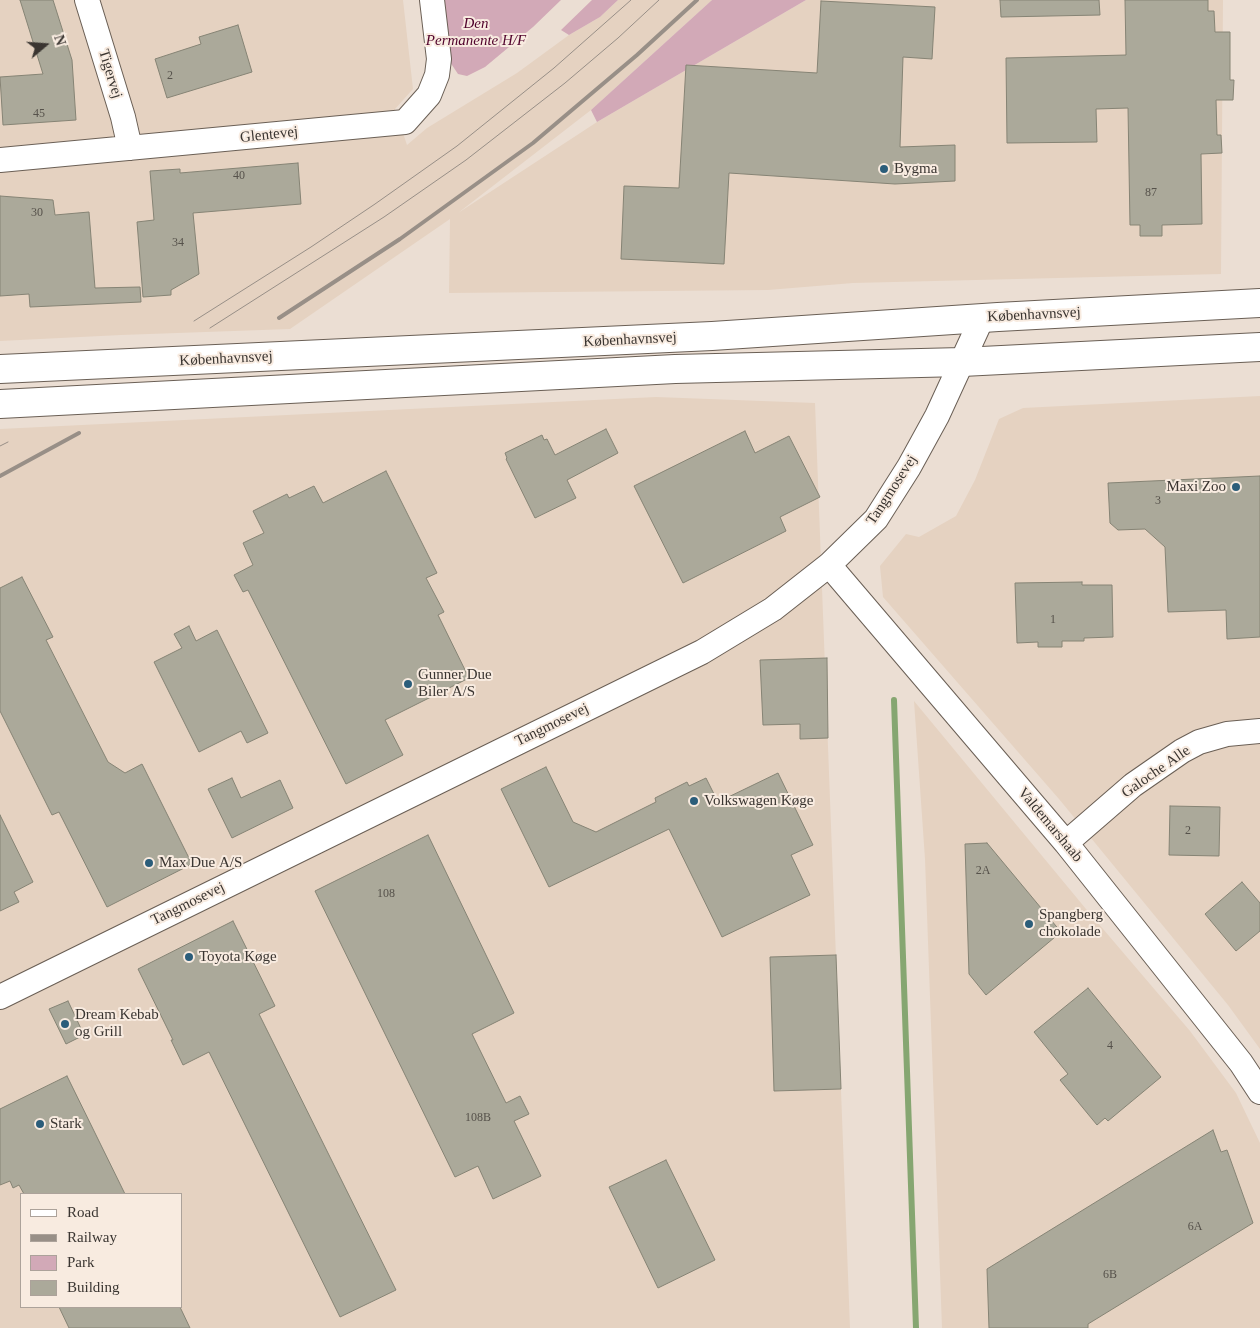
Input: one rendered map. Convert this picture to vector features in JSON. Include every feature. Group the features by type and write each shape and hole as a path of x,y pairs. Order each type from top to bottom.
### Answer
{"main road":[{"name":"Københavnsvej","path":"0,369 712,336 982,318 1260,303"},
{"path":"0,404 675,370 962,362 1260,347"}],"street":[{"name":"Tigervej","path":"87,0 123,117 130,148"},
{"name":"Glentevej","path":"0,160 405,122 429,96 437,75 439,59 432,0"},
{"name":"Tangmosevej","path":"0,998 708,648 779,605 829,565 876,519 932,425 982,318"},
{"name":"Valdemarshaab","path":"829,565 1066,843 1241,1063 1260,1092"},
{"name":"Galoche Alle","path":"1066,843 1133,785 1182,751 1199,742 1228,734 1260,731"}],"shaded area":[{"path":"0,0 403,0 413,89 395,109 407,145 427,128 517,73 569,35 600,17 618,0 712,0 591,110 458,213 597,122 806,0 1223,0 1221,274 853,283 768,290 449,293 450,219 290,329 0,341"},
{"path":"1260,396 1260,1049 1228,1005 1059,799 883,597 880,566 906,534 919,537 956,516 975,480 999,419 1023,408"},
{"path":"656,397 815,403 850,1328 0,1328 0,429"},
{"path":"914,701 1086,909 1190,1031 1236,1093 1260,1143 1260,1328 942,1328 925,859"}],"green space":[{"name":"Den Permanente H/F","path":"441,0 561,0 533,27 485,67 467,76 458,74 448,59"},
{"path":"592,0 618,0 600,17 569,35 561,30"},
{"path":"712,0 806,0 597,122 591,110"}],"building":[{"path":"20,0 53,0 72,60 76,120 3,125 0,77 43,74"},
{"path":"1000,0 1099,0 1100,15 1001,17"},
{"path":"1125,0 1208,0 1208,11 1214,11 1215,32 1230,32 1230,80 1234,80 1233,100 1216,100 1217,135 1221,135 1222,153 1201,154 1202,224 1162,225 1162,236 1140,236 1140,225 1130,225 1128,108 1096,109 1097,142 1007,143 1006,58 1126,55"},
{"path":"821,1 935,7 932,59 903,57 900,147 955,145 955,181 895,184 729,173 724,264 621,259 624,186 679,188 686,65 817,73"},
{"path":"238,25 252,72 167,98 155,59 201,44 199,37"},
{"path":"298,163 301,204 193,213 199,274 171,290 171,295 143,297 137,222 154,220 150,171 180,169 180,173"},
{"path":"0,196 53,200 55,215 89,212 95,288 140,287 141,302 30,307 29,294 0,296"},
{"path":"606,429 618,453 567,480 576,498 535,518 506,459 505,453 542,435 544,440 547,439 555,455"},
{"path":"745,431 755,453 789,436 820,497 780,517 786,531 683,583 634,486"},
{"path":"386,471 437,573 426,578 444,612 438,615 469,678 385,720 403,755 346,784 248,590 243,592 234,575 253,565 243,543 264,533 253,511 287,494 289,498 314,486 323,503"},
{"path":"1260,476 1260,637 1227,639 1226,610 1168,612 1165,547 1145,529 1118,530 1110,523 1108,483"},
{"path":"22,577 53,637 46,640 108,762 125,773 142,764 192,864 107,907 59,812 52,815 0,711 0,588"},
{"path":"1082,582 1082,585 1112,585 1113,637 1084,638 1084,641 1062,641 1062,647 1038,647 1038,642 1017,643 1015,583"},
{"path":"189,626 196,641 217,630 268,733 247,743 241,731 199,752 154,662 182,648 174,634"},
{"path":"827,658 828,738 800,739 800,724 763,725 760,660"},
{"path":"546,767 573,822 596,832 656,802 655,798 687,782 689,786 706,778 718,802 778,773 813,845 791,855 810,895 722,937 669,829 549,887 501,789"},
{"path":"232,778 241,798 280,780 293,808 232,838 208,789"},
{"path":"1170,806 1220,807 1219,856 1169,855"},
{"path":"0,815 33,882 14,892 19,902 0,911"},
{"path":"428,835 514,1013 472,1034 506,1103 520,1096 529,1114 514,1121 541,1176 493,1199 478,1166 455,1177 315,891"},
{"path":"987,843 1061,932 986,995 969,974 965,844"},
{"path":"1242,882 1260,903 1260,931 1236,951 1205,914"},
{"path":"233,921 275,1006 259,1014 396,1290 340,1317 209,1052 183,1065 171,1040 173,1040 138,969"},
{"path":"836,955 841,1089 774,1091 770,957"},
{"path":"1088,988 1161,1077 1108,1121 1105,1118 1097,1125 1060,1080 1068,1074 1034,1032"},
{"path":"68,1001 84,1035 66,1044 49,1009"},
{"path":"67,1076 125,1193 23,1193 19,1185 13,1188 10,1181 0,1185 0,1109"},
{"path":"1213,1130 1221,1152 1227,1150 1253,1223 1088,1324 1088,1328 989,1328 987,1269"},
{"path":"666,1160 715,1260 658,1288 609,1187"},
{"path":"59,1308 180,1308 190,1328 69,1328"}],"waterway":[{"path":"894,700 916,1328"}],"tram line":[{"path":"194,321 311,247 457,146 554,68 631,0"},
{"path":"210,328 384,217 466,160 565,83 659,0"},
{"path":"0,446 8,442"}],"railway":[{"path":"279,318 400,239 533,143 637,55 697,0"},
{"path":"0,476 79,433"}],"place":[{"name":"Bygma","path":"884,169"},
{"name":"Maxi Zoo","path":"1236,487"},
{"name":"Gunner Due Biler A/S","path":"408,684"},
{"name":"Volkswagen Køge","path":"694,801"},
{"name":"Max Due A/S","path":"149,863"},
{"name":"Spangberg chokolade","path":"1029,924"},
{"name":"Toyota Køge","path":"189,957"},
{"name":"Dream Kebab og Grill","path":"65,1024"},
{"name":"Stark","path":"40,1124"}]}
